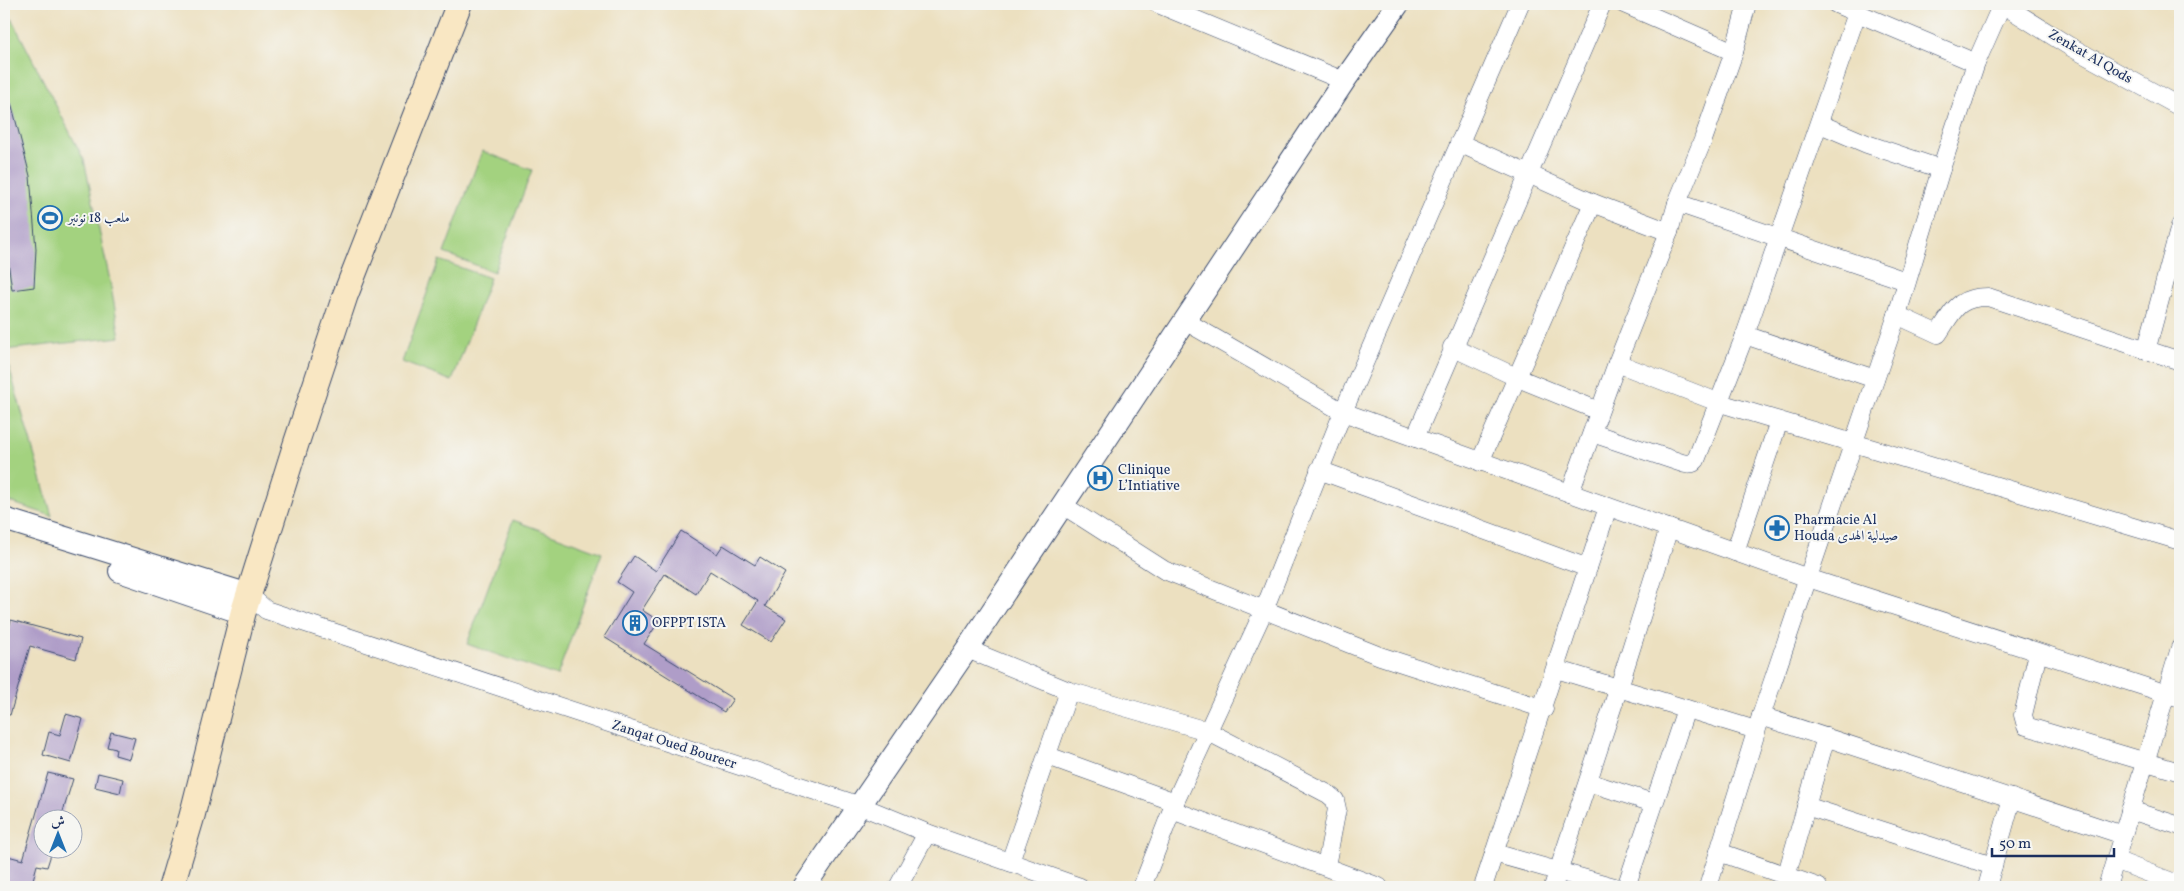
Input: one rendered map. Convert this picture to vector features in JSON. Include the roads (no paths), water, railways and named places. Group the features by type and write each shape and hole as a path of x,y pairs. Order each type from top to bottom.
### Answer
{"main road":[{"path":"171,887 345,296 458,4"}],"street":[{"path":"1158,4 1344,81"},
{"path":"804,887 861,806 1344,81 1398,4"},
{"path":"1142,887 1174,806 1264,610 1343,412 1520,4"},
{"path":"1415,438 1452,347 1529,175 1602,4"},
{"path":"1624,4 1734,52"},
{"path":"1570,493 1617,363 1669,232 1677,203 1703,140 1734,52 1747,4"},
{"path":"1836,4 1976,63"},
{"path":"1708,887 1759,723 1897,315 1941,169 1976,63 2002,4"},
{"name":"Zenkat Al Qods","path":"2002,4 2069,46 2180,107"},
{"path":"1592,433 1689,464 1696,460 1720,403 1745,335 1800,172 1820,124 1857,13"},
{"path":"1820,124 1867,144 1941,169"},
{"path":"1459,144 1594,203 1669,232"},
{"path":"1480,462 1594,203"},
{"path":"1677,203 1906,281"},
{"path":"2146,351 2180,226"},
{"path":"1897,315 1938,334 1955,307 1964,300 1988,297 2180,361"},
{"path":"1185,321 1343,412 1808,578 2173,696"},
{"path":"1745,335 1875,379"},
{"path":"1452,347 1518,378 1599,411"},
{"path":"1617,363 1720,403 2180,541"},
{"path":"1735,552 1779,421"},
{"path":"1319,470 1588,568"},
{"path":"1062,504 1164,570 1380,656 1544,709"},
{"path":"1483,887 1544,709 1608,507"},
{"path":"4,519 253,606"},
{"path":"1555,880 1619,687 1668,528"},
{"path":"4,530 253,606"},
{"name":"Zanqat Oued Bourecr","path":"253,606 861,806 926,833 1080,887"},
{"path":"2107,887 2146,761 2173,696 2180,648"},
{"path":"966,649 1069,691 1207,732 1335,800 1337,809 1326,866"},
{"path":"2038,653 2023,715 2026,726 2180,772"},
{"path":"1556,669 1686,709 1826,738 2123,835"},
{"path":"1010,862 1069,691"},
{"path":"1626,887 1686,709"},
{"path":"1786,876 1826,738"},
{"path":"1048,756 1379,887"},
{"path":"1588,782 1653,804"},
{"path":"1987,887 2012,798"},
{"path":"1806,806 1993,866"},
{"path":"2130,810 2180,826"},
{"path":"898,887 926,833"},
{"path":"1719,852 1818,887"},
{"path":"1494,853 1555,880 1614,887"},
{"path":"2115,860 2180,885"}],"place":[{"name":"ملعب 18 نونبر","path":"50,218"},
{"name":"Clinique L’Intiative","path":"1100,478"},
{"name":"Pharmacie Al Houda صيدلية الهدى","path":"1777,528"},
{"name":"OFPPT ISTA","path":"635,623"}]}
